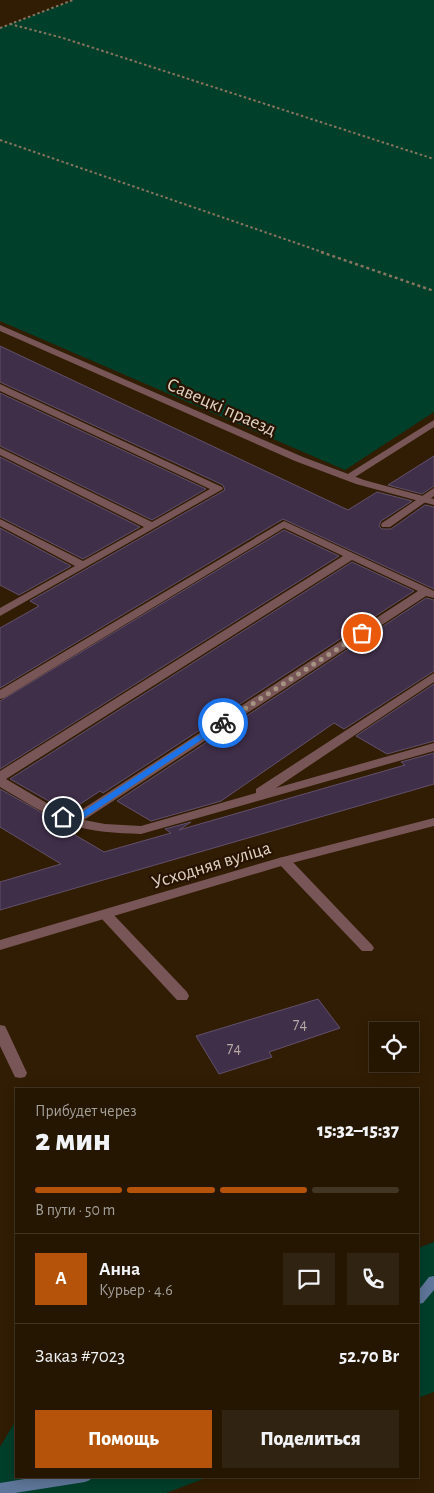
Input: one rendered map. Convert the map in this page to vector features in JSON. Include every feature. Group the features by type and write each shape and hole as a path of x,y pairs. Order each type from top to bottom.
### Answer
{"street":[{"name":"Савецкі праезд","path":"0,328 299,459 348,477 429,500"},
{"path":"0,388 218,489 0,613"},
{"path":"348,477 434,423"},
{"path":"0,451 151,526"},
{"path":"386,525 429,500 434,491"},
{"path":"0,522 82,565"},
{"path":"0,696 284,524 430,593"},
{"path":"351,556 0,779 54,813 73,821 95,826 140,830 434,747"},
{"path":"73,821 430,593"},
{"path":"0,600 12,606"},
{"path":"252,798 434,677"},
{"name":"Усходняя вуліца","path":"0,945 284,861 434,822"},
{"path":"284,861 367,948"},
{"path":"106,915 182,996"},
{"path":"0,1030 20,1073"}],"path":[{"path":"0,28 73,0"},
{"path":"10,24 81,44 434,159"},
{"path":"0,140 434,291"}],"green space":[{"path":"74,0 434,0 434,412 345,470 0,321 0,28"},
{"path":"434,1242 434,1392 419,1398 419,1248"},
{"path":"15,1422 15,1478 206,1478 166,1493 0,1493 0,1447"}],"building":[{"path":"0,346 348,510 377,492 412,501 381,521 379,526 382,529 391,529 425,505 434,507 434,589 283,519 0,688 0,628 39,606 30,601 225,490 223,485 0,382"},
{"path":"0,393 206,489 152,520 0,446"},
{"path":"434,456 434,486 422,494 388,485"},
{"path":"0,457 140,527 83,559 0,517"},
{"path":"0,528 71,566 19,595 0,585"},
{"path":"284,530 339,556 0,769 0,701"},
{"path":"352,562 414,591 103,793 100,791 68,812 10,779"},
{"path":"426,598 434,600 434,671 344,729 334,723 221,801 151,821 117,801"},
{"path":"434,684 434,741 387,754 356,736"},
{"path":"434,753 434,784 0,910 0,882 61,864 0,827 0,789 55,820 53,822 104,852 171,833 165,829 191,822 179,830 405,765 401,762"},
{"path":"318,999 340,1028 269,1052 272,1057 219,1074 196,1036"}],"waterway":[{"path":"419,1298 434,1281"},
{"path":"0,1489 72,1478"}],"way so far":[{"path":"223,723 362,633"}],"route":[{"path":"63,817 73,821 223,723"}]}
